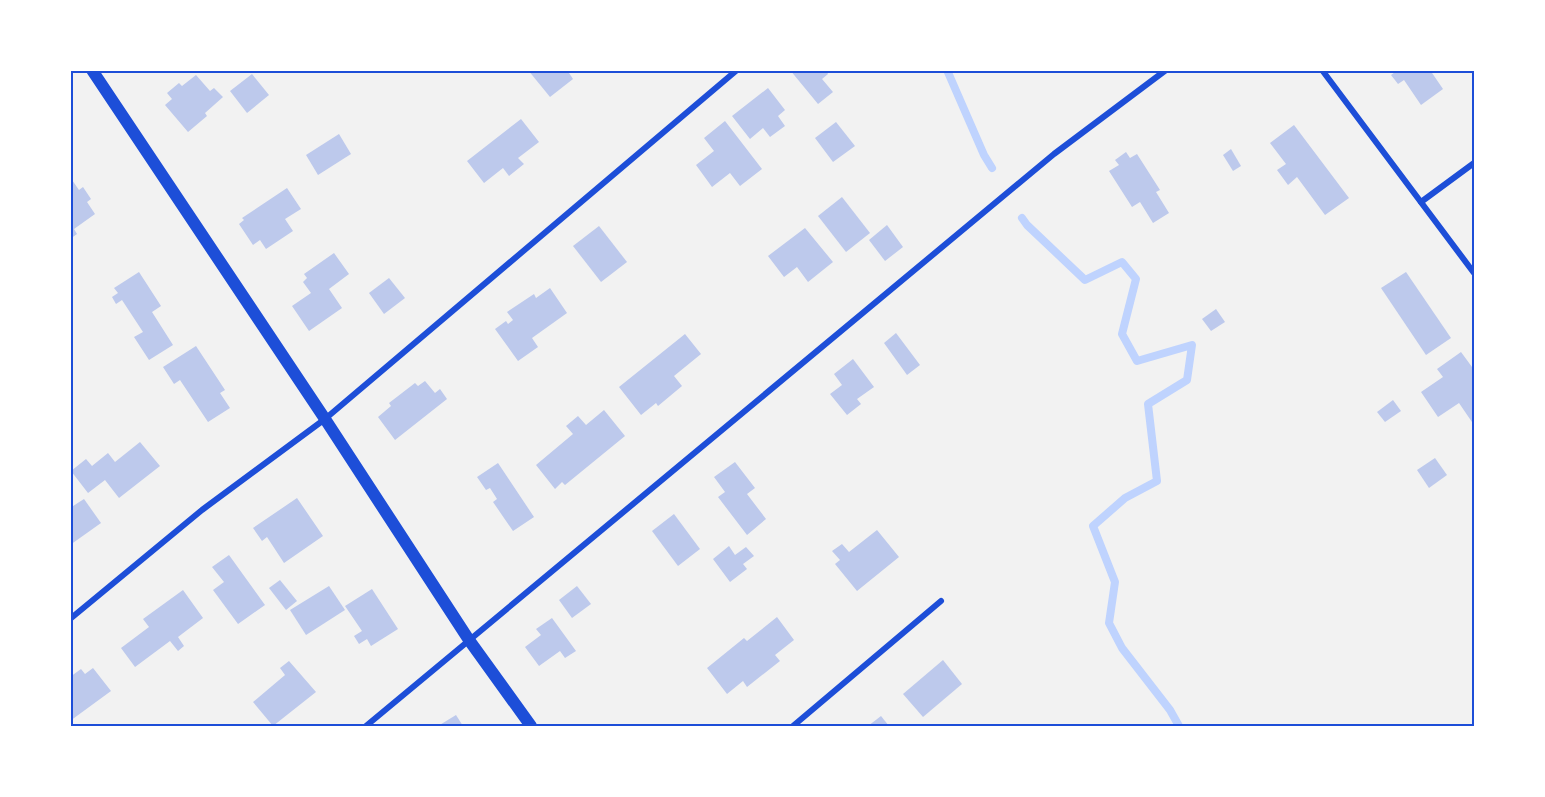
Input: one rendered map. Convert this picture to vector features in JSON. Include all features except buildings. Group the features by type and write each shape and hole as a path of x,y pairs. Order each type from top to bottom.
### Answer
{"main road":[{"path":"92,70 325,419 469,640 531,726"}],"street":[{"path":"70,619 202,510 325,419 737,70"},
{"path":"366,726 697,453 1054,153 1166,70"},
{"path":"1322,70 1474,273"},
{"path":"1421,202 1474,163"},
{"path":"793,726 941,601"}],"waterway":[{"path":"947,70 984,155 992,168"},
{"path":"1022,218 1085,280 1122,262 1136,279 1122,334 1137,361 1192,345 1187,380 1148,404 1157,481 1125,498 1093,526 1115,582 1109,623 1122,648 1170,710 1179,726"}]}
